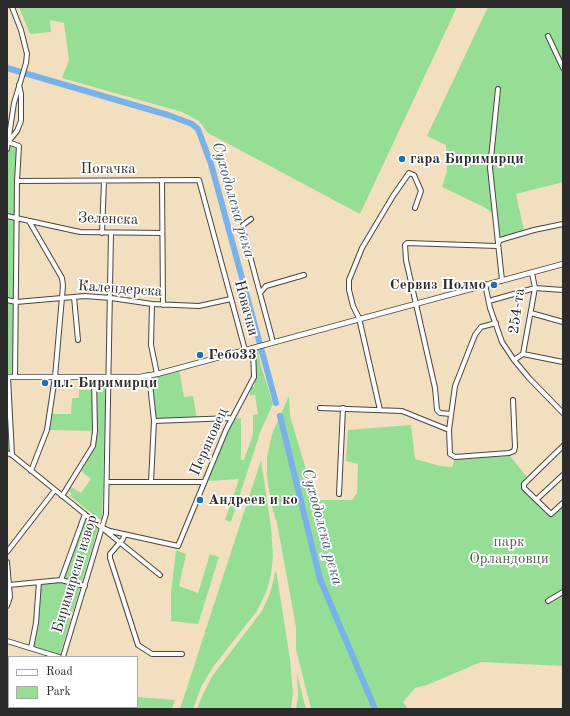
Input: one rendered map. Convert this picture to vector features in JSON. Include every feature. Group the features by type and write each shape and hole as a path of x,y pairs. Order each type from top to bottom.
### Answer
{"street":[{"path":"7,149 14,103 27,54 25,42 12,7"},
{"path":"548,36 563,68"},
{"path":"8,142 18,131 21,121 21,94 19,85"},
{"path":"498,89 490,168 497,246 502,280"},
{"path":"8,142 19,146 17,181 14,377"},
{"path":"380,410 359,318 353,306 349,290 349,280 362,248 378,220 409,173 414,175 421,191 415,208"},
{"name":"Погачка","path":"17,181 199,180"},
{"name":"Новачки","path":"199,180 245,350"},
{"path":"102,233 104,181"},
{"path":"162,181 164,305"},
{"name":"Зеленска","path":"7,216 80,232 162,233"},
{"name":"Новачки","path":"252,219 243,225 243,230 273,342"},
{"path":"29,221 62,278 62,298 55,377 47,430 31,471"},
{"path":"497,246 500,240 534,230 563,224"},
{"name":"Биримирски извор","path":"63,656 106,514 111,233"},
{"path":"451,414 440,413 437,410 436,388 406,260 405,245 408,243 497,246"},
{"path":"12,455 8,377 109,377 157,374 359,318 563,264"},
{"name":"254-та","path":"523,354 534,288 532,272"},
{"path":"260,293 266,286 304,275"},
{"path":"485,284 502,342 514,360 563,413"},
{"path":"489,301 534,288 563,290"},
{"path":"74,297 78,340"},
{"name":"Календерска","path":"7,300 16,302 74,297 111,298 152,304 199,306 231,300"},
{"path":"152,304 151,345 157,374"},
{"path":"531,313 563,322"},
{"path":"496,323 481,327 475,335 455,386 449,430 450,454 455,457 509,453 514,451 513,400"},
{"name":"Перяновец","path":"125,534 178,546 232,418 254,377 254,347"},
{"path":"514,360 523,354 563,362"},
{"path":"149,375 154,421 151,482"},
{"path":"62,496 93,446 95,431 94,377"},
{"path":"320,408 402,411 412,414 428,423 449,430"},
{"path":"339,494 343,408"},
{"path":"154,421 232,418"},
{"path":"563,446 524,484 524,488 551,514 563,503"},
{"path":"7,453 12,455 160,575"},
{"path":"536,500 563,474"},
{"path":"107,482 204,482"},
{"path":"7,552 55,490"},
{"name":"Биримирски извор","path":"9,585 61,580 85,514"},
{"path":"103,528 125,534 120,543 110,554 110,558 138,645 152,654 182,654"},
{"path":"7,562 10,597 7,606"},
{"path":"61,580 85,586"},
{"name":"Биримирски извор","path":"31,648 36,623 39,582"},
{"path":"548,601 563,592"},
{"path":"7,641 56,656"}],"green space":[{"path":"19,7 457,7 360,214 208,133 199,121 182,112 62,78 69,60 64,23 50,20 51,32 30,34"},
{"path":"488,7 563,7 563,182 516,194 524,231 500,238 495,215 484,207 442,187 447,171 446,145 427,136"},
{"path":"8,142 19,146 15,377 7,377"},
{"path":"259,349 260,363 273,404 261,430 231,522 225,520 239,479 207,481 234,418 241,418 241,460 244,460 253,434 253,415 258,414 255,395 250,396 250,387 254,387 256,377 255,350"},
{"path":"179,369 184,397 193,396 197,419 154,421 149,375"},
{"path":"95,381 104,381 106,384 102,519 99,519 70,496 72,494 68,491 71,487 81,493 91,479 81,471 95,447"},
{"path":"79,390 94,390 95,431 47,430 50,414 71,414 72,398 79,398"},
{"name":"парк Орландовци","path":"289,396 290,416 315,500 352,500 357,493 358,464 346,461 348,430 411,425 415,459 440,466 452,467 455,459 510,456 527,477 523,482 522,489 551,517 563,505 563,666 481,662 427,685 415,688 403,702 408,709 311,709 296,649 296,627 277,523 271,504 267,475 267,457 272,434"},
{"path":"7,406 9,406 10,453 7,451"},
{"path":"261,460 271,527 273,556 267,590 257,611 213,667 201,687 193,709 180,709"},
{"path":"86,518 98,528 60,655 33,647 38,623 41,583 63,582"},
{"path":"176,550 186,554 179,586 198,593 210,554 219,557 198,624 171,621 171,593"},
{"path":"276,570 290,659 293,693 291,709 197,709 213,675 262,611 270,593"},
{"path":"7,674 8,706 7,709"},
{"path":"297,674 306,709 296,709 298,697"},
{"path":"138,697 175,700 172,709 48,709 138,708"}],"waterway":[{"name":"Суходолска река","path":"7,68 168,115 192,124 198,129 211,164 276,403"},
{"name":"Суходолска река","path":"280,416 320,579 375,709"}],"place":[{"name":"гара Биримирци","path":"402,159"},
{"name":"Сервиз Полмо","path":"494,285"},
{"name":"Гебо33","path":"200,355"},
{"name":"пл. Биримирци","path":"45,383"},
{"name":"Андреев и ко","path":"200,500"}]}
